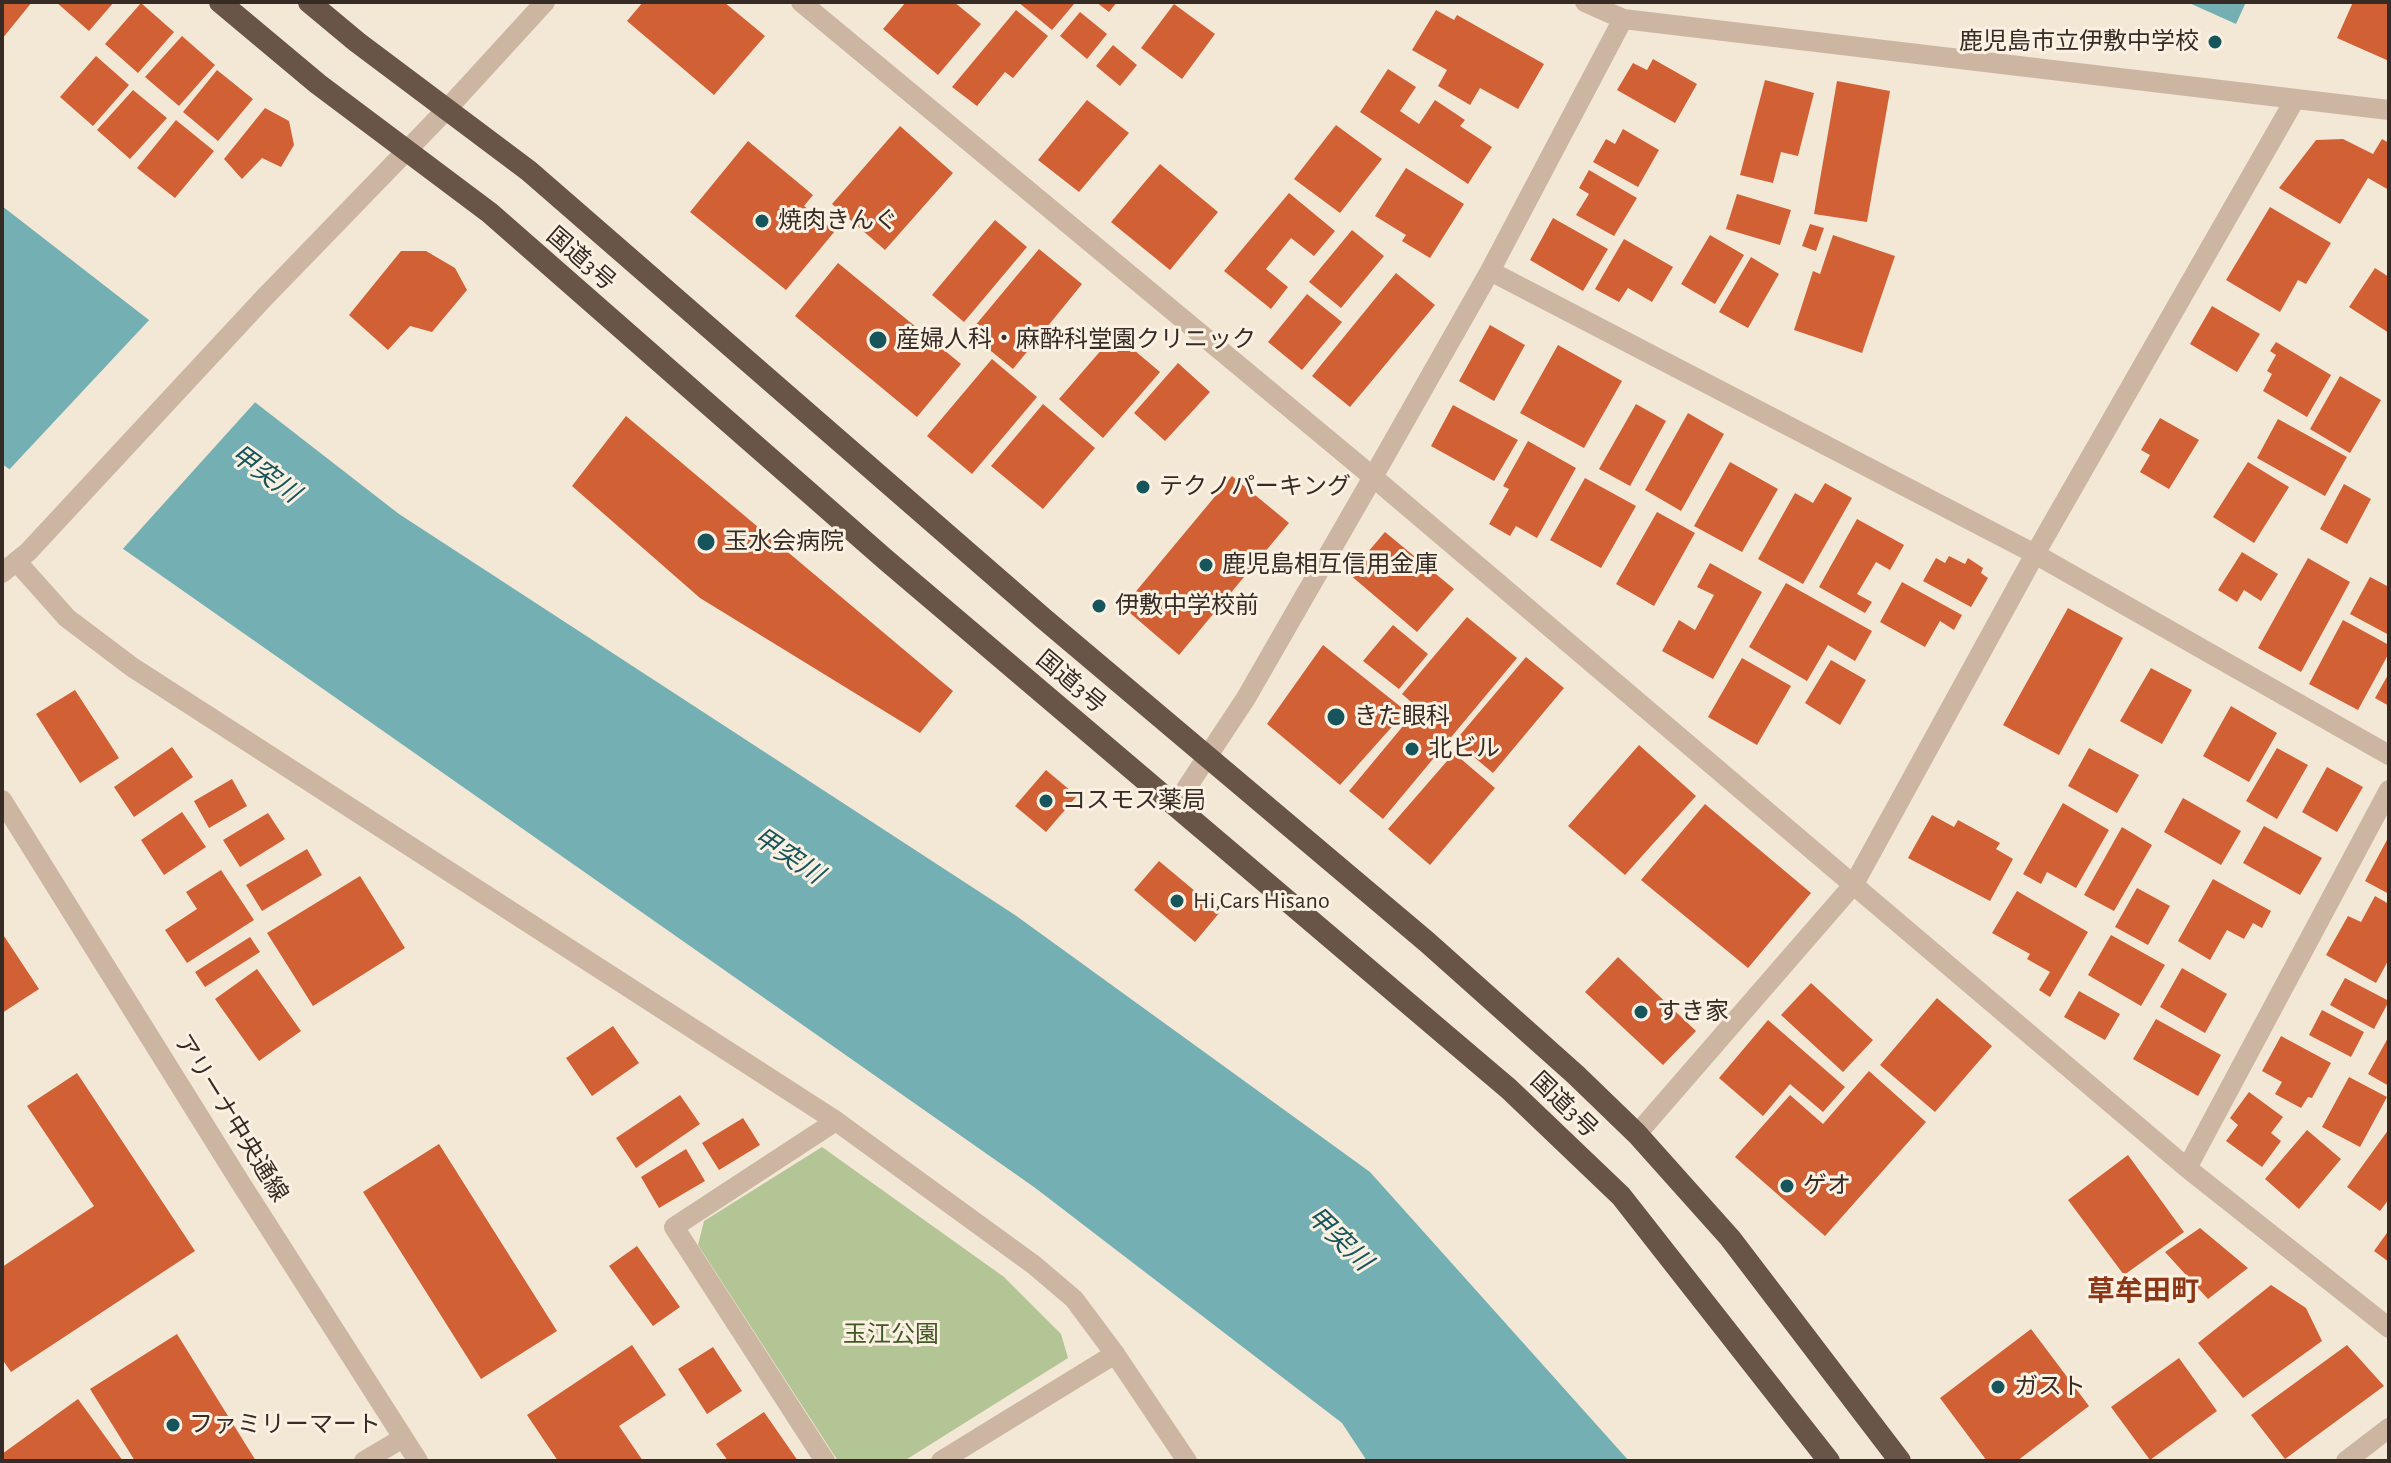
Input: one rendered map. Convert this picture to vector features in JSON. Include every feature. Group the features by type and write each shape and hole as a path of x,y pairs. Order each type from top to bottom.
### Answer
{"highway":[{"name":"国道3号","path":"220,2 318,84 490,213 886,560 1509,1089 1621,1196 1829,1461"},
{"name":"国道3号","path":"309,2 357,42 507,152 977,561 1427,942 1576,1075 1637,1134 1730,1238 1900,1461"}],"street":[{"path":"545,2 16,562 67,618 132,667 836,1121 1034,1265 1074,1299 1187,1461"},
{"path":"801,2 1373,477 2187,1168 2389,1328"},
{"path":"1585,2 1623,19 2389,110"},
{"path":"1176,804 1240,708 1373,477 1490,271 1623,19"},
{"path":"1637,1134 1854,884 2035,554 2294,101"},
{"path":"1490,271 2035,554 2389,755"},
{"path":"2187,1168 2389,790"},
{"name":"アリーナ中央通線","path":"2,800 418,1461"},
{"path":"825,1461 674,1227 836,1121"},
{"path":"941,1461 1115,1354"},
{"path":"2346,1461 2389,1428"},
{"path":"364,1461 403,1438"}],"green space":[{"name":"玉江公園","path":"822,1147 1004,1277 1061,1334 1068,1358 904,1461 838,1461 698,1245 704,1221"}],"water":[{"path":"2187,2 2246,2 2236,24"},
{"name":"甲突川","path":"2,206 399,514 1015,915 1370,1172 1629,1461 1367,1461 1342,1423 1034,1187 2,464"}],"pier":[{"path":"152,317 258,399 120,552 7,472"}],"building":[{"path":"2,2 32,2 2,39"},
{"path":"56,2 114,2 89,31"},
{"path":"643,2 724,2 765,36 714,95 627,21"},
{"path":"906,2 954,2 981,24 938,75 883,29"},
{"path":"1018,2 1072,2 1074,4 1052,30"},
{"path":"1096,2 1117,2 1109,12"},
{"path":"2353,2 2389,2 2389,61 2337,38"},
{"path":"141,3 174,32 138,73 105,44"},
{"path":"1174,4 1215,34 1182,79 1141,48"},
{"path":"1016,10 1048,36 1013,78 1005,72 977,106 952,87"},
{"path":"1436,10 1454,20 1457,15 1544,64 1518,109 1480,88 1470,105 1438,86 1447,70 1412,50"},
{"path":"1080,12 1107,34 1087,59 1060,36"},
{"path":"182,36 215,65 179,106 145,77"},
{"path":"1113,45 1137,65 1120,86 1096,66"},
{"path":"96,56 129,85 93,126 60,97"},
{"path":"1653,59 1697,84 1675,123 1617,90 1633,63 1647,70"},
{"path":"1388,69 1416,87 1400,111 1419,124 1435,100 1465,120 1460,126 1492,147 1468,184 1360,112"},
{"path":"217,70 253,99 218,141 183,112"},
{"path":"1765,80 1814,93 1798,156 1781,152 1773,183 1740,175"},
{"path":"1837,81 1890,91 1867,222 1814,214"},
{"path":"133,90 167,118 130,159 97,130"},
{"path":"1087,100 1129,133 1079,192 1038,160"},
{"path":"265,108 289,121 294,145 281,167 262,158 242,179 224,159"},
{"path":"176,120 214,151 175,198 137,168"},
{"path":"1336,125 1382,159 1340,213 1294,179"},
{"path":"900,126 953,173 885,250 832,204"},
{"path":"1623,129 1659,150 1638,187 1593,162 1606,139 1615,144"},
{"path":"2343,139 2373,154 2382,139 2389,143 2389,190 2368,178 2340,224 2279,188 2316,140"},
{"name":"焼肉きんぐ","path":"748,141 813,195 804,206 835,231 786,290 690,212"},
{"path":"1160,164 1218,212 1170,270 1111,222"},
{"path":"1406,168 1464,204 1430,258 1402,241 1406,235 1375,216"},
{"path":"1589,170 1637,198 1614,236 1576,215 1589,194 1579,188"},
{"path":"1289,193 1335,231 1314,256 1291,238 1266,269 1288,287 1271,309 1224,271"},
{"path":"1737,194 1791,210 1780,245 1726,229"},
{"path":"2270,207 2331,243 2306,284 2298,280 2280,312 2226,280"},
{"path":"1553,218 1608,249 1583,291 1530,260"},
{"path":"995,220 1027,247 964,322 932,295"},
{"path":"1810,224 1824,228 1816,251 1802,246"},
{"path":"1352,230 1384,256 1341,308 1309,282"},
{"path":"1710,235 1744,255 1715,304 1681,284"},
{"path":"1833,235 1895,256 1862,353 1794,330 1813,271 1820,274"},
{"path":"1624,239 1673,267 1652,302 1628,288 1619,302 1595,289"},
{"path":"1039,249 1082,284 1013,369 969,333"},
{"path":"401,251 426,251 455,268 467,290 432,332 410,326 388,350 349,315"},
{"path":"1751,257 1779,274 1748,328 1719,312"},
{"name":"産婦人科・麻酔科堂園クリニック","path":"838,263 961,364 917,417 795,316"},
{"path":"2375,268 2389,277 2389,333 2349,307"},
{"path":"1396,273 1435,305 1350,407 1312,376"},
{"path":"1307,294 1342,322 1302,370 1268,342"},
{"path":"2212,306 2260,334 2237,372 2190,344"},
{"path":"1490,325 1525,345 1494,401 1459,381"},
{"path":"1115,334 1160,372 1103,438 1059,399"},
{"path":"2276,342 2331,375 2307,417 2263,391 2272,374 2267,371 2276,355 2270,351"},
{"path":"1558,345 1622,381 1584,448 1520,413"},
{"path":"992,359 1037,397 972,474 927,436"},
{"path":"1178,363 1210,392 1165,441 1134,413"},
{"path":"2340,376 2381,400 2350,453 2310,429"},
{"path":"1043,404 1095,448 1043,509 991,466"},
{"path":"1636,404 1666,421 1630,486 1599,469"},
{"path":"1453,405 1518,440 1494,481 1431,446"},
{"path":"1688,413 1724,434 1681,511 1645,490"},
{"name":"玉水会病院","path":"626,416 953,691 920,733 700,598 572,486"},
{"path":"2160,418 2199,440 2169,489 2140,472 2150,455 2141,450"},
{"path":"2278,419 2347,457 2325,496 2257,458"},
{"path":"1528,441 1576,468 1537,538 1516,526 1510,536 1489,524 1509,489 1503,486"},
{"path":"1730,462 1778,489 1742,552 1694,526"},
{"path":"2248,462 2289,487 2254,543 2213,517"},
{"name":"鹿児島相互信用金庫","path":"1232,476 1289,523 1179,655 1123,607"},
{"path":"1585,478 1636,506 1601,568 1550,540"},
{"path":"1825,483 1852,498 1803,584 1758,559 1795,493 1813,503"},
{"path":"2344,484 2371,499 2347,544 2320,529"},
{"path":"1657,512 1695,533 1654,606 1616,584"},
{"path":"1857,519 1904,545 1890,570 1876,562 1857,594 1872,602 1865,613 1819,587"},
{"path":"1385,532 1454,589 1417,632 1349,574"},
{"path":"2242,552 2278,574 2261,601 2244,590 2237,602 2218,590"},
{"path":"1949,556 1965,564 1968,558 1983,568 1981,573 1988,578 1971,607 1923,581 1936,558 1945,563"},
{"path":"2308,558 2350,582 2301,672 2258,648"},
{"path":"1710,563 1762,592 1713,679 1662,651 1679,620 1695,630 1714,595 1697,587"},
{"path":"2370,577 2389,587 2389,635 2350,614"},
{"path":"1902,582 1962,615 1954,630 1940,621 1925,647 1880,622"},
{"path":"1786,583 1872,631 1855,661 1828,645 1807,681 1749,647"},
{"path":"2068,608 2123,638 2059,755 2003,725"},
{"name":"北ビル","path":"1467,617 1517,658 1383,819 1349,791 1418,708 1402,694"},
{"path":"2343,620 2389,645 2389,653 2358,710 2309,684"},
{"path":"1393,625 1428,654 1399,689 1363,661"},
{"name":"きた眼科","path":"1323,645 1406,711 1340,785 1267,724"},
{"path":"1526,657 1564,688 1493,773 1455,741"},
{"path":"1742,658 1791,686 1757,745 1708,717"},
{"path":"1831,660 1866,680 1840,725 1805,703"},
{"path":"2151,668 2192,690 2162,744 2120,721"},
{"path":"2389,673 2389,706 2375,698"},
{"path":"75,690 119,758 80,783 36,714"},
{"path":"2231,706 2277,733 2249,782 2203,756"},
{"path":"1639,745 1696,796 1625,875 1568,826"},
{"path":"172,747 193,777 134,817 114,787"},
{"path":"2089,748 2139,775 2117,813 2068,786"},
{"path":"2277,748 2308,765 2277,819 2246,801"},
{"path":"1454,753 1495,788 1430,865 1388,829"},
{"path":"2327,767 2363,787 2337,832 2302,812"},
{"name":"コスモス薬局","path":"1046,770 1077,796 1046,832 1015,806"},
{"path":"232,779 247,806 209,828 194,801"},
{"path":"2183,798 2241,831 2221,865 2164,832"},
{"path":"2063,803 2109,830 2076,888 2047,872 2041,884 2023,874"},
{"path":"1705,804 1811,893 1748,968 1641,880"},
{"path":"182,812 206,847 164,875 141,840"},
{"path":"268,813 285,839 240,867 223,840"},
{"path":"1932,815 1954,827 1958,820 2000,843 1996,849 2013,859 1990,901 1908,858"},
{"path":"2264,826 2322,858 2300,895 2243,863"},
{"path":"2122,827 2152,845 2114,911 2084,895"},
{"path":"2389,836 2389,894 2365,881"},
{"path":"307,849 322,875 262,911 246,885"},
{"name":"Hi,Cars Hisano","path":"1159,861 1220,912 1195,942 1134,890"},
{"path":"221,870 254,920 187,963 165,930 197,909 186,892"},
{"path":"360,876 405,948 313,1006 267,933"},
{"path":"2213,879 2271,911 2262,928 2253,923 2244,939 2227,930 2210,960 2178,941"},
{"path":"2137,888 2170,906 2148,945 2115,927"},
{"path":"2017,891 2088,932 2050,997 2039,990 2050,972 2027,959 2030,954 1992,933"},
{"path":"2375,896 2389,904 2389,959 2376,983 2326,955 2348,916 2361,922"},
{"path":"2,933 39,989 2,1013"},
{"path":"2111,935 2165,965 2141,1006 2088,975"},
{"path":"250,937 260,952 205,987 195,972"},
{"name":"すき家","path":"1618,957 1696,1031 1663,1065 1585,992"},
{"path":"2182,968 2227,994 2205,1033 2160,1007"},
{"path":"257,969 301,1031 259,1061 215,999"},
{"path":"2345,978 2389,1001 2374,1029 2330,1005"},
{"path":"1811,983 1873,1040 1843,1072 1781,1015"},
{"path":"2079,991 2120,1014 2105,1040 2064,1017"},
{"path":"1937,998 1992,1046 1935,1112 1880,1065"},
{"path":"2322,1010 2364,1032 2351,1057 2309,1035"},
{"path":"2156,1019 2221,1055 2198,1096 2133,1059"},
{"path":"1768,1020 1845,1087 1823,1112 1790,1084 1763,1116 1719,1078"},
{"path":"613,1026 639,1063 592,1096 566,1058"},
{"path":"2281,1036 2331,1063 2312,1098 2308,1097 2301,1108 2275,1094 2282,1082 2262,1071"},
{"path":"2389,1036 2389,1086 2368,1074"},
{"path":"1869,1071 1926,1122 1825,1236 1735,1157 1790,1095 1823,1124"},
{"path":"77,1073 195,1251 11,1372 2,1359 2,1267 94,1206 27,1106"},
{"path":"2349,1077 2387,1097 2360,1147 2322,1127"},
{"path":"2249,1092 2283,1117 2271,1133 2281,1141 2262,1167 2226,1141 2238,1125 2230,1118"},
{"path":"680,1095 700,1124 636,1168 616,1138"},
{"path":"743,1118 760,1145 719,1170 702,1143"},
{"path":"2389,1129 2389,1199 2380,1211 2347,1187"},
{"path":"2307,1130 2341,1159 2299,1209 2265,1179"},
{"path":"439,1144 557,1331 481,1379 363,1192"},
{"path":"686,1149 705,1181 659,1208 641,1177"},
{"path":"2128,1155 2184,1232 2124,1275 2068,1200"},
{"path":"2200,1228 2248,1268 2208,1299 2165,1252"},
{"path":"2389,1230 2389,1262 2374,1251"},
{"path":"637,1246 680,1307 653,1326 609,1266"},
{"path":"2271,1285 2306,1308 2322,1341 2243,1398 2198,1343"},
{"path":"2031,1329 2089,1406 2017,1461 1987,1461 1940,1398"},
{"name":"ファミリーマート","path":"177,1334 256,1461 135,1461 90,1389"},
{"path":"632,1345 666,1395 619,1426 643,1461 558,1461 527,1415"},
{"path":"2347,1345 2384,1386 2285,1459 2251,1415"},
{"path":"713,1347 742,1391 707,1414 678,1369"},
{"path":"2179,1358 2217,1411 2150,1460 2111,1407"},
{"path":"78,1399 123,1461 5,1461 2,1454"},
{"path":"764,1412 798,1461 728,1461 716,1444"}],"place":[{"name":"鹿児島市立伊敷中学校","path":"2215,42"},
{"name":"焼肉きんぐ","path":"762,221"},
{"name":"産婦人科・麻酔科堂園クリニック","path":"878,340"},
{"name":"テクノパーキング","path":"1143,487"},
{"name":"玉水会病院","path":"706,542"},
{"name":"鹿児島相互信用金庫","path":"1206,565"},
{"name":"伊敷中学校前","path":"1099,606"},
{"name":"きた眼科","path":"1336,717"},
{"name":"北ビル","path":"1412,749"},
{"name":"コスモス薬局","path":"1046,801"},
{"name":"Hi,Cars Hisano","path":"1177,901"},
{"name":"すき家","path":"1641,1012"},
{"name":"ゲオ","path":"1787,1186"},
{"name":"ガスト","path":"1998,1387"},
{"name":"ファミリーマート","path":"173,1425"}],"district":[{"name":"草牟田町","path":"2143,1292"}]}
